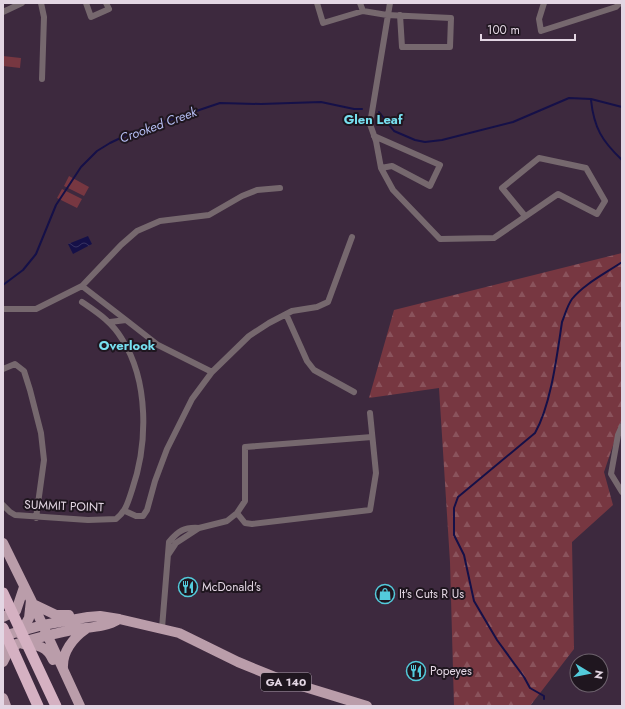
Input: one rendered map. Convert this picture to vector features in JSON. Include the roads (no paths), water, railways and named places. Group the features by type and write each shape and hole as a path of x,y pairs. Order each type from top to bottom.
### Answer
{"highway":[{"path":"3,593 56,706"},
{"path":"3,628 38,706"}],"main road":[{"path":"3,543 24,587 47,628 80,706"},
{"path":"3,617 16,611 24,587"},
{"path":"32,602 56,615 98,611 111,614 119,619"},
{"path":"3,662 11,642 30,614 32,602"},
{"name":"GA 140","path":"11,642 47,628 96,616 119,619 162,628 194,640 238,662 282,680 367,706"},
{"name":"GA 140","path":"47,628 87,628 112,623 119,619"},
{"path":"11,642 34,636 47,628"},
{"path":"64,670 64,660 67,649 75,638 87,628"},
{"path":"11,642 39,645 50,652 74,706"},
{"path":"3,698 6,706"}],"street":[{"path":"3,12 22,3"},
{"path":"41,3 44,17 42,79"},
{"path":"86,3 91,17 108,9 106,3"},
{"path":"317,3 323,24 363,11 387,15 400,15 451,18 450,46 402,47 400,15"},
{"path":"360,3 363,11"},
{"path":"390,3 370,124 381,168 393,190 440,238 494,238 558,194 597,214 605,201 586,168 539,158 502,188 525,216"},
{"path":"544,3 539,19 541,31 616,7 620,3"},
{"path":"374,136 440,165 430,186 392,166 381,168"},
{"path":"3,309 36,309 82,286 121,245 137,231 160,221 209,215 242,196 256,190 280,188"},
{"path":"82,302 110,322 122,339 133,360 138,375 142,407 142,442 139,471 125,511 136,516 143,516 147,510 154,481 167,449 192,399 212,372 249,336 269,322 286,314 317,307 328,302 352,237"},
{"path":"82,286 158,345 212,372"},
{"path":"286,314 307,361 314,370 354,392"},
{"path":"110,322 126,320"},
{"path":"3,369 15,364 24,371 40,427 44,460 36,518"},
{"path":"237,513 245,523 252,524 370,510 376,473 370,412"},
{"path":"622,426 618,435 611,474 622,492"},
{"path":"162,628 169,542 177,532 187,527 199,528 227,521 237,513 245,501 245,446 372,437"},
{"name":"SUMMIT POINT","path":"3,505 10,512 16,515 36,518 116,519 125,511"}],"water":[{"path":"88,236 92,244 73,254 68,244"}],"waterway":[{"name":"Crooked Creek","path":"379,112 394,131 415,140 425,142 442,140 513,122 569,98 591,99 622,107"},
{"path":"591,100 594,119 600,133 609,147 622,160"},
{"name":"Crooked Creek","path":"3,285 23,270 36,254 56,205 81,167 97,151 110,143 131,133 220,103 261,104 321,102 354,109 362,109"},
{"path":"544,699 544,696 530,688 524,677 497,640 474,601 464,555 454,535 454,508 458,497 535,433 541,422 549,394 562,322 572,299 583,288 622,262"}],"place":[{"name":"McDonald's","path":"188,587"},
{"name":"It's Cuts R Us","path":"385,594"},
{"name":"Popeyes","path":"416,671"}],"district":[{"name":"Glen Leaf","path":"373,119"},
{"name":"Overlook","path":"127,345"}]}
